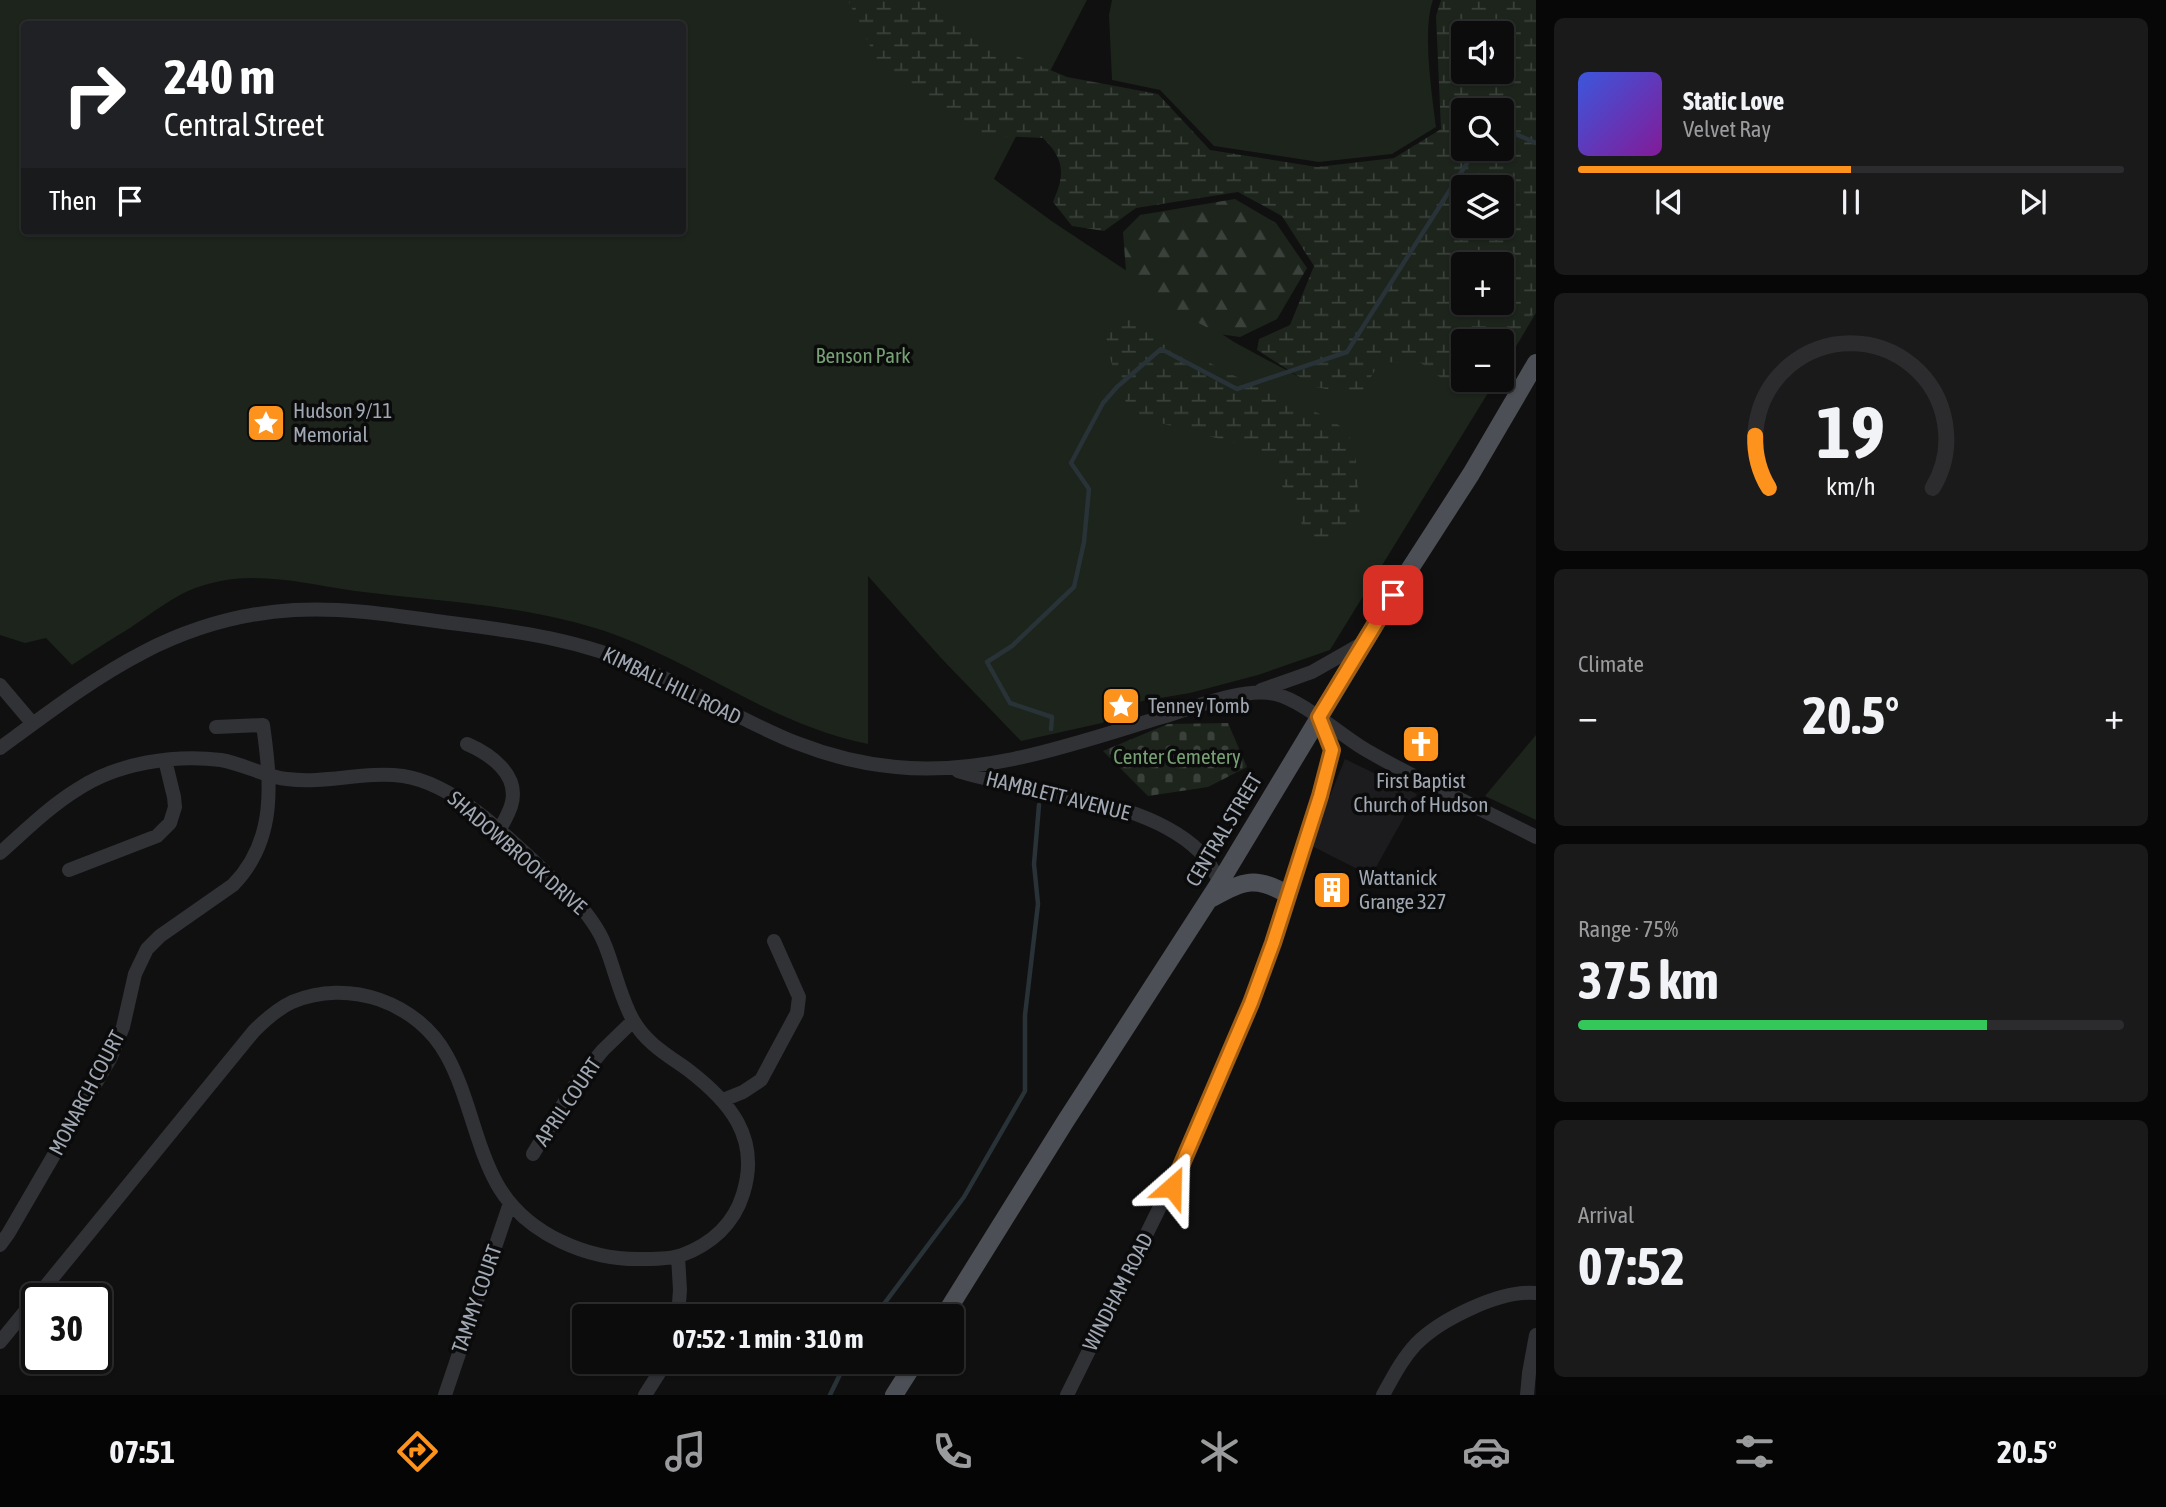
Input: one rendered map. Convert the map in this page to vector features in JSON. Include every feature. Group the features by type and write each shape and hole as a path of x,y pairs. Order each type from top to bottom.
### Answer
{"main road":[{"name":"CENTRAL STREET","path":"952,1304 1220,882 1536,363"},
{"path":"1209,899 1248,882 1261,882 1288,895"},
{"path":"894,1395 907,1374"}],"street":[{"name":"KIMBALL HILL ROAD","path":"0,748 70,696 123,662 173,638 223,621 265,612 330,610 489,628 574,643 645,668 744,721 803,746 864,763 895,767 953,769 1022,757 1224,699 1272,693 1319,717 1366,750 1536,837"},
{"path":"1252,694 1312,672 1364,642"},
{"path":"0,685 33,724"},
{"name":"WINDHAM ROAD","path":"1067,1395 1192,1142 1251,1003 1273,943 1332,750 1319,717"},
{"name":"MONARCH COURT","path":"0,1245 111,1057 124,1027 135,974 147,949 160,936 233,885 250,865 267,824 270,774 263,725 216,727"},
{"path":"467,744 494,757 502,766 511,785 511,806 499,831"},
{"path":"69,870 157,836 170,823 175,807 165,760"},
{"name":"SHADOWBROOK DRIVE","path":"0,853 66,797 92,781 123,769 165,760 218,760 250,766 282,779 316,781 381,775 420,780 452,793 499,831 587,913 605,944 633,1021 656,1047 723,1100 739,1122 746,1145 748,1171 743,1195 735,1213 722,1231 698,1248 678,1256 619,1259 579,1251 558,1240 510,1203 489,1166 448,1057 424,1027 404,1011 358,993 326,993 292,1002 278,1010 254,1031 0,1342"},
{"name":"HAMBLETT AVENUE","path":"953,769 980,778 1112,805 1162,825 1185,838 1202,853 1220,882"},
{"path":"723,1100 761,1080 797,1013 799,997 774,941"},
{"name":"APRIL COURT","path":"533,1154 578,1080 603,1050 633,1021"},
{"name":"TAMMY COURT","path":"444,1395 510,1203"},
{"path":"678,1256 679,1304"},
{"path":"1383,1395 1405,1357 1427,1335 1483,1303 1513,1295 1536,1293"},
{"path":"1527,1395 1536,1335"},
{"path":"645,1395 660,1374"}],"shaded area":[{"path":"1345,759 1417,794 1371,876 1310,845"}],"green space":[{"name":"Benson Park","path":"0,0 1087,0 994,179 1053,222 1234,342 1303,379 1433,142 1451,150 1451,161 1474,161 1504,175 1451,175 1451,238 1514,238 1514,180 1536,190 1536,313 1514,350 1514,329 1451,329 1451,392 1489,392 1330,650 1258,675 1190,693 1142,701 1102,723 1021,741 941,658 868,576 868,744 836,736 777,713 665,656 602,630 497,607 282,580 245,578 208,584 186,592 72,665 46,638 25,643 0,635"},
{"path":"848,0 941,0 940,5 996,47 1067,77 1158,94 1210,150 1317,167 1394,158 1441,129 1436,16 1441,0 1536,0 1536,309 1514,347 1514,329 1451,329 1451,386 1421,363 1380,362 1360,395 1315,387 1257,350 1259,339 1290,325 1314,266 1282,216 1238,192 1136,208 1104,231 1072,226 1053,202 1060,183 1061,168 1056,153 1043,138 981,135 882,71"},
{"path":"1112,0 1433,0 1428,45 1436,127 1392,154 1319,162 1214,146 1160,90 1112,80 1109,15"},
{"path":"1235,199 1276,223 1307,268 1277,319 1240,337 1219,334 1127,284 1123,232 1140,215"},
{"path":"1123,319 1136,321 1228,373 1329,418 1348,432 1356,461 1360,519 1348,535 1333,543 1309,538 1275,472 1253,448 1146,419 1129,410 1107,342 1109,328"},
{"name":"Center Cemetery","path":"1228,723 1247,767 1208,787 1148,796 1103,751 1168,724"},
{"path":"1536,735 1536,820 1485,796"}],"waterway":[{"path":"1514,133 1536,143"},
{"path":"1051,729 1052,717 1010,703 987,662 1012,646 1074,587 1084,542 1089,489 1071,463 1103,403 1117,387 1161,349 1237,389 1347,352 1468,161"},
{"path":"884,1304 964,1197 1025,1091 1025,1015 1038,904 1034,864 1039,805"},
{"path":"830,1395 840,1374"}],"place":[{"name":"Hudson 9/11 Memorial","path":"266,423"},
{"name":"Tenney Tomb","path":"1121,706"},
{"name":"First Baptist Church of Hudson","path":"1421,744"},
{"name":"Wattanick Grange 327","path":"1332,890"}],"route":[{"path":"1172,1187 1251,1003 1320,796 1332,750 1319,717 1393,595"}]}
